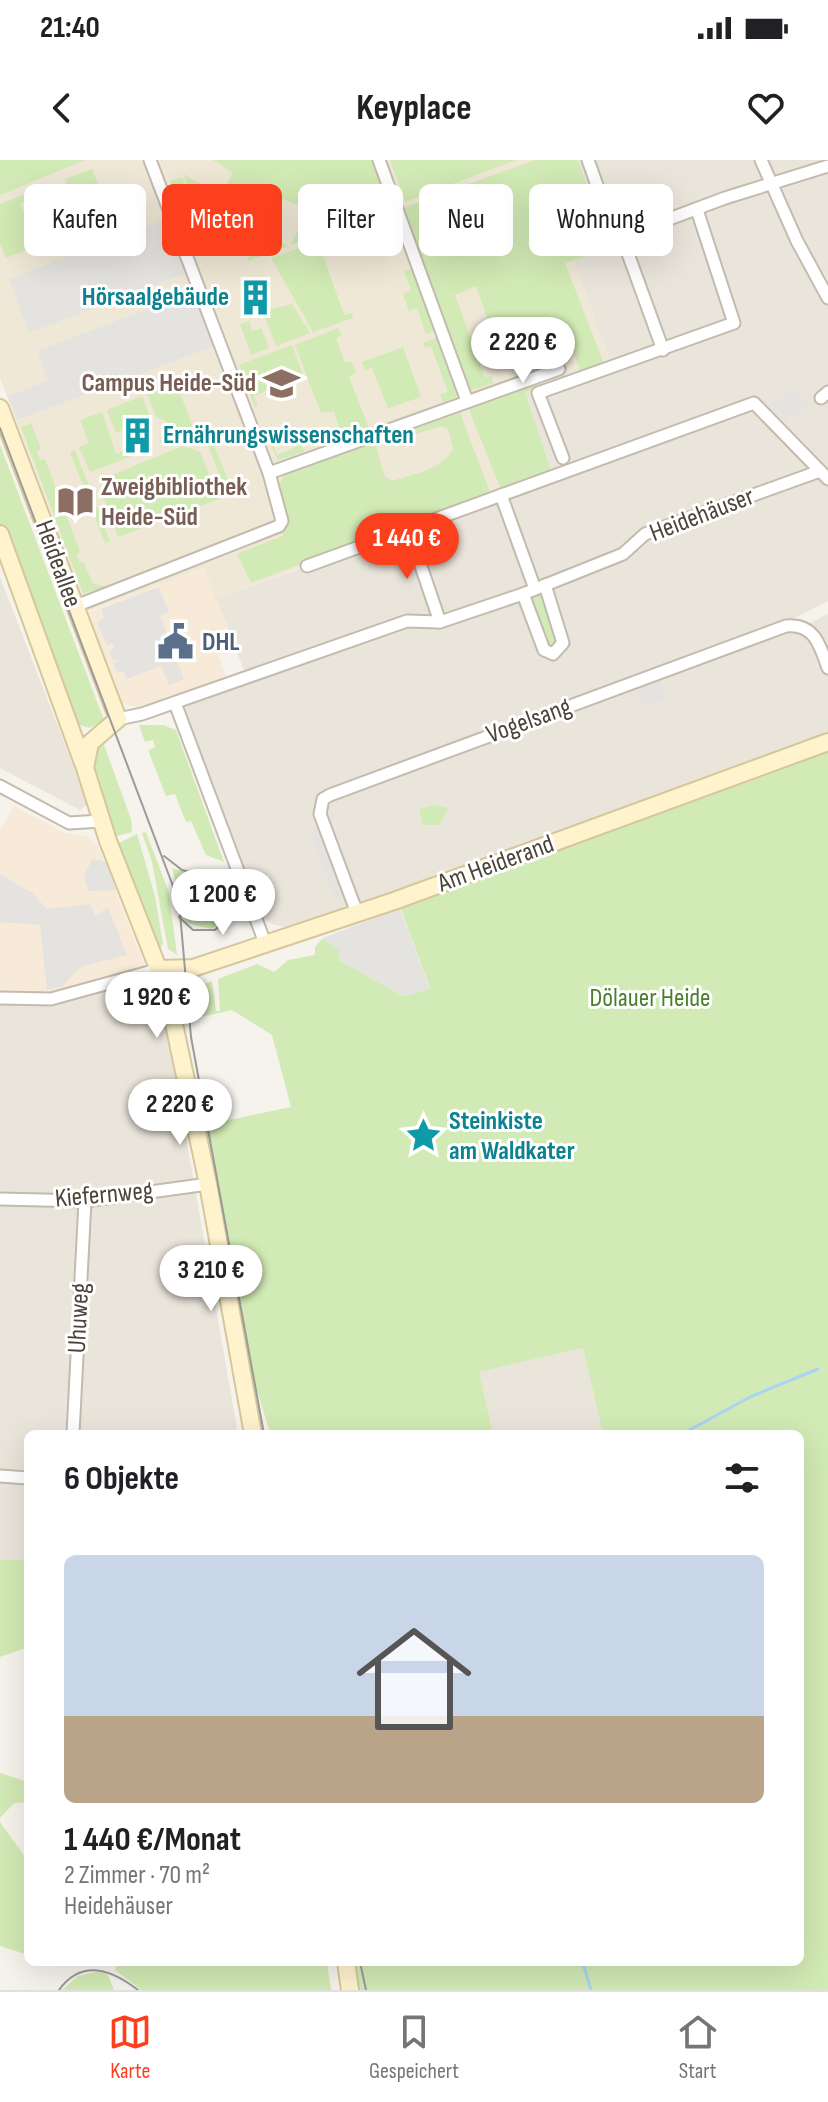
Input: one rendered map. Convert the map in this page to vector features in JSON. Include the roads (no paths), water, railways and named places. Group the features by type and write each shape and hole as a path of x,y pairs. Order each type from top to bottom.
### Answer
{"main road":[{"name":"Heideallee","path":"0,408 118,719"},
{"name":"Heideallee","path":"0,534 70,725 101,821 160,969 208,1184 252,1430"},
{"path":"85,768 87,748 98,734 118,719"},
{"path":"70,725 80,732 98,734"},
{"name":"Am Heiderand","path":"160,969 193,968 357,913 828,742"},
{"path":"347,1966 350,1990"}],"street":[{"path":"73,607 279,526 283,513 150,160"},
{"path":"379,160 467,401"},
{"path":"588,160 597,184"},
{"path":"761,160 828,298"},
{"path":"673,219 828,166"},
{"path":"563,458 538,393 734,323 697,210"},
{"path":"629,256 663,350"},
{"path":"269,473 559,369"},
{"path":"307,566 754,403 824,475"},
{"name":"Heidehäuser","path":"118,719 175,703 407,621 440,622 523,594 623,554 645,534 824,475"},
{"path":"501,495 563,643 553,654 544,650 523,594"},
{"path":"408,528 440,622"},
{"name":"Vogelsang","path":"357,913 320,814 323,799 330,795 786,626 800,625 811,630 828,668"},
{"path":"175,703 265,943"},
{"path":"0,786 69,823 101,821"},
{"path":"0,998 51,999 160,969"},
{"name":"Kiefernweg","path":"0,1199 85,1201 208,1184"},
{"name":"Uhuweg","path":"73,1430 85,1201"},
{"path":"0,1476 24,1478"}],"waterway":[{"path":"689,1430 752,1396 818,1369"},
{"path":"583,1966 591,1990"}],"tram line":[{"path":"0,428 179,902 191,1037 263,1430"},
{"path":"164,856 182,870 221,880 233,900 231,915 215,930 193,930 179,917"},
{"path":"361,1966 366,1990"},
{"path":"59,1990 77,1974 97,1970 118,1977 138,1990"}],"place":[{"name":"Hörsaalgebäude","path":"255,297"},
{"name":"Campus Heide-Süd","path":"282,383"},
{"name":"Ernährungswissenschaften","path":"137,435"},
{"name":"Zweigbibliothek Heide-Süd","path":"75,502"},
{"name":"DHL","path":"176,642"},
{"name":"Steinkiste am Waldkater","path":"423,1136"}],"park label":[{"name":"Dölauer Heide","path":"650,998"}]}
